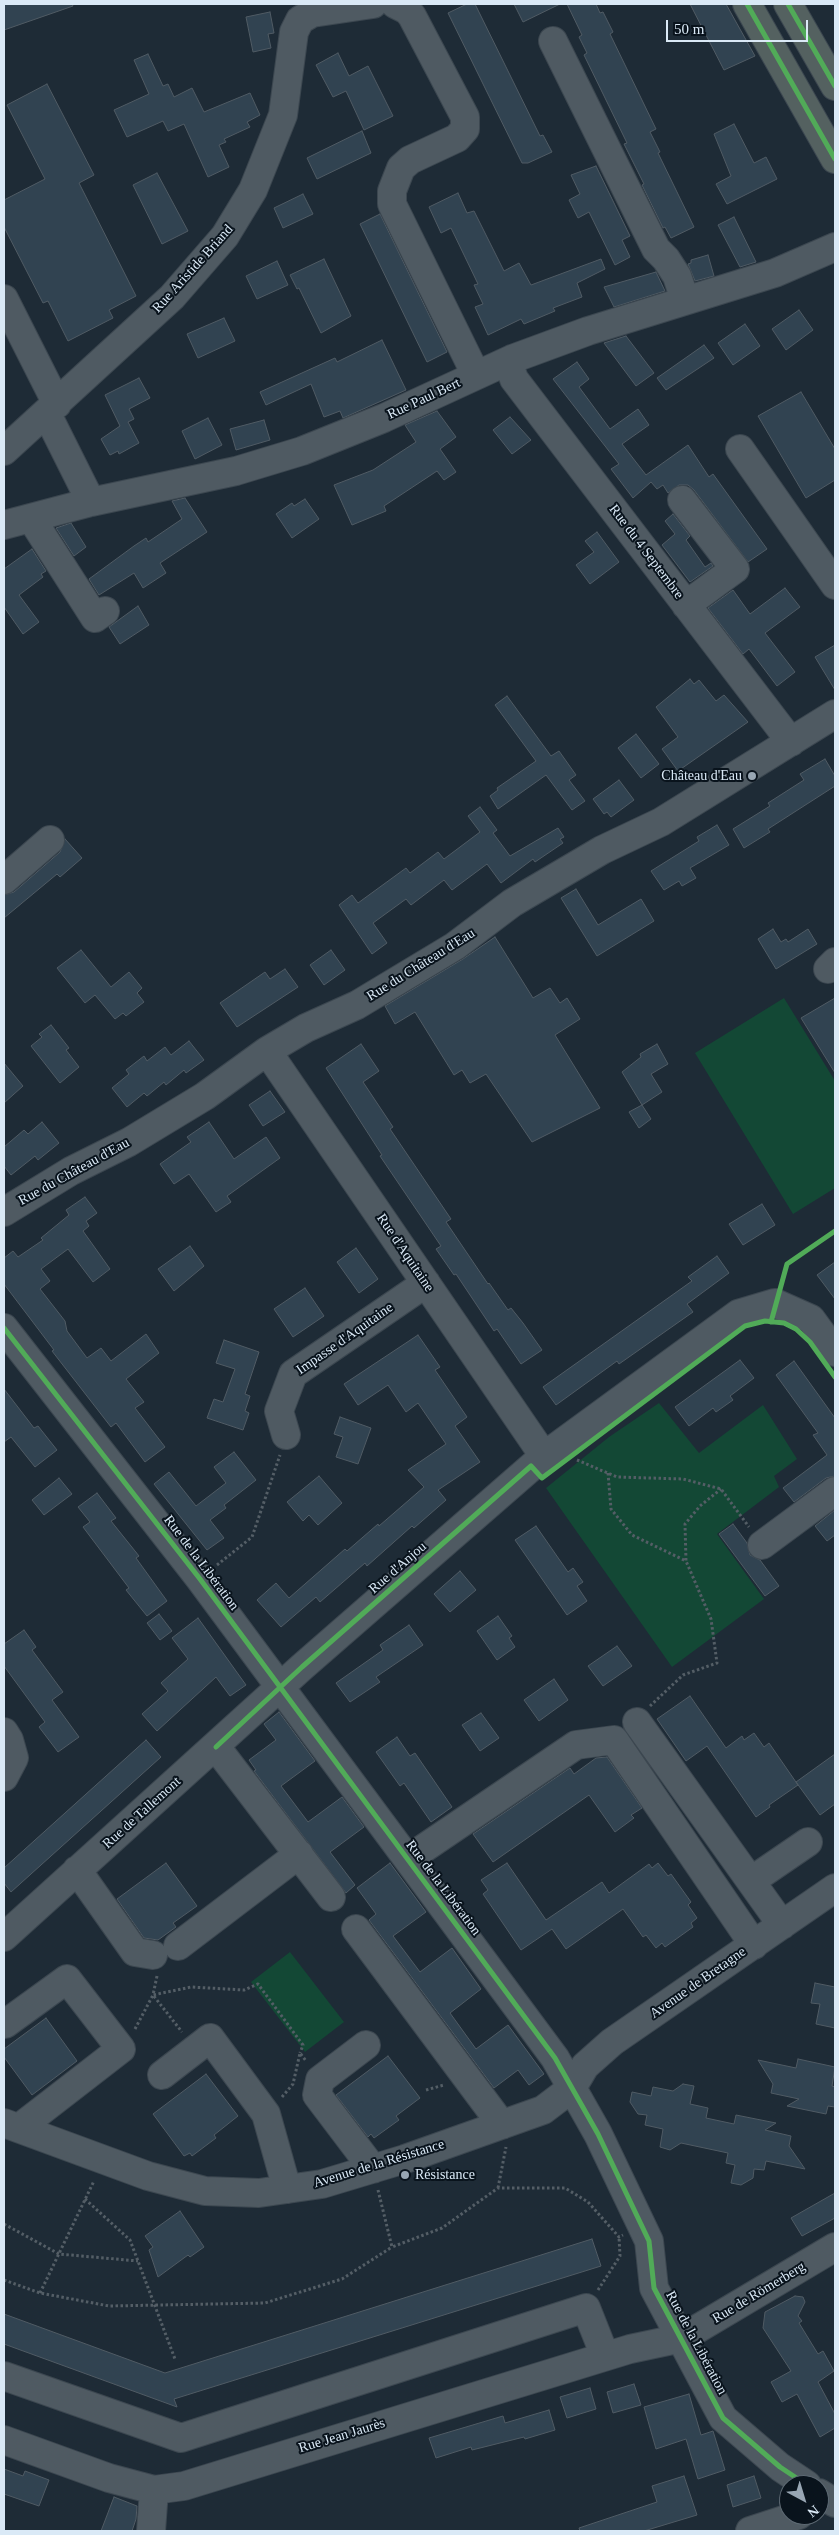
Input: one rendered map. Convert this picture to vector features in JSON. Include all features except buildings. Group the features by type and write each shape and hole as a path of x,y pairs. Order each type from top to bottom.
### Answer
{"main road":[{"path":"747,4 835,159"},
{"path":"788,4 835,86"}],"street":[{"name":"Rue Aristide Briand","path":"4,451 172,297 225,236 241,213 253,190 283,115 294,32 300,20 312,13 373,4"},
{"path":"395,4 407,10 412,16 465,117 465,129 457,138 410,160 401,168 392,191 392,204 476,374"},
{"path":"553,42 656,249 666,259 677,276 685,300"},
{"name":"Rue Paul Bert","path":"4,525 91,502 236,471 302,451 384,418 512,359 588,331 776,273 835,247"},
{"path":"4,299 91,502"},
{"name":"Rue du 4 Septembre","path":"512,359 511,370 514,379 791,742"},
{"path":"740,449 835,585"},
{"path":"682,500 740,575 686,605"},
{"path":"31,518 95,618 105,611"},
{"name":"Rue du Château d'Eau","path":"4,1212 71,1171 128,1142 205,1096 267,1051 306,1028 357,1005 455,946 512,903 602,850 661,822 835,714"},
{"path":"4,880 50,840"},
{"name":"Rue d'Aquitaine","path":"267,1051 426,1283 556,1456"},
{"name":"Impasse d'Aquitaine","path":"286,1435 279,1411 293,1374 426,1283"},
{"name":"Rue d'Anjou","path":"279,1688 556,1456 738,1314 775,1303 811,1319 835,1352"},
{"name":"Rue de la Libération","path":"4,1328 200,1579 279,1688 542,2038 598,2134 630,2232 648,2241 654,2288 723,2418 792,2475"},
{"path":"762,1545 835,1491"},
{"name":"Rue de Tallemont","path":"4,1937 279,1688"},
{"path":"637,1722 782,1925"},
{"path":"4,1732 9,1740 14,1758 4,1777"},
{"path":"408,1860 576,1744 614,1740 754,1945"},
{"path":"216,1747 331,1897"},
{"path":"751,1881 808,1842"},
{"path":"77,1870 135,1952 166,1950 299,1854"},
{"name":"Avenue de Bretagne","path":"572,2088 585,2066 612,2042 835,1888"},
{"path":"356,1929 502,2124"},
{"path":"5,2024 67,1979 121,2049 12,2125"},
{"path":"162,2075 210,2038 266,2114 287,2189"},
{"path":"366,2045 320,2080 317,2095 373,2169"},
{"name":"Avenue de la Résistance","path":"12,2125 148,2176 205,2191 260,2193 322,2184 373,2169 543,2110 572,2088"},
{"name":"Rue de Römerberg","path":"682,2338 835,2247"},
{"path":"4,2376 181,2438 586,2308 605,2356"},
{"name":"Rue Jean Jaurès","path":"4,2440 109,2478 154,2490 184,2486 605,2356 682,2338"},
{"path":"152,2531 154,2490"},
{"path":"750,2531 779,2522"}],"path":[{"path":"200,1579 252,1538 286,1435"},
{"path":"556,1456 617,1477 683,1479 721,1489 762,1545"},
{"path":"608,1473 611,1509 632,1534 686,1560"},
{"path":"637,1722 655,1699 683,1675 717,1663 711,1619 686,1560 685,1524 700,1506 721,1489"},
{"path":"153,1995 191,1987 244,1990 258,1984 302,2045 293,2084 284,2096 262,2108"},
{"path":"118,2046 135,2029 153,1995"},
{"path":"153,1995 196,2049"},
{"path":"300,2053 320,2080"},
{"path":"498,2188 506,2146 502,2124"},
{"path":"40,2293 104,2160"},
{"path":"373,2169 392,2247"},
{"path":"4,2280 40,2293 109,2306 265,2303 342,2279 392,2247 442,2228 498,2188 565,2188 630,2232 620,2256 586,2308"},
{"path":"85,2199 130,2240 175,2359"},
{"path":"4,2224 59,2254 138,2261"}],"green space":[{"path":"784,998 835,1081 835,1188 793,1214 695,1053"},
{"path":"659,1403 699,1453 763,1405 797,1459 774,1476 779,1487 717,1534 764,1599 672,1667 546,1488 609,1437"},
{"path":"290,1952 344,2022 305,2052 251,1982"}],"cycle path":[{"path":"747,4 835,159"},
{"path":"788,4 835,86"},
{"path":"771,1322 787,1264 835,1231"},
{"path":"216,1747 302,1667 531,1466 542,1478 745,1326 765,1321 784,1323 796,1329 810,1342 835,1377"},
{"path":"4,1328 200,1579 555,2058 598,2134 649,2241 654,2288 723,2418 792,2475"}],"place":[{"name":"Château d'Eau","path":"752,776"},
{"name":"Résistance","path":"405,2175"}]}
